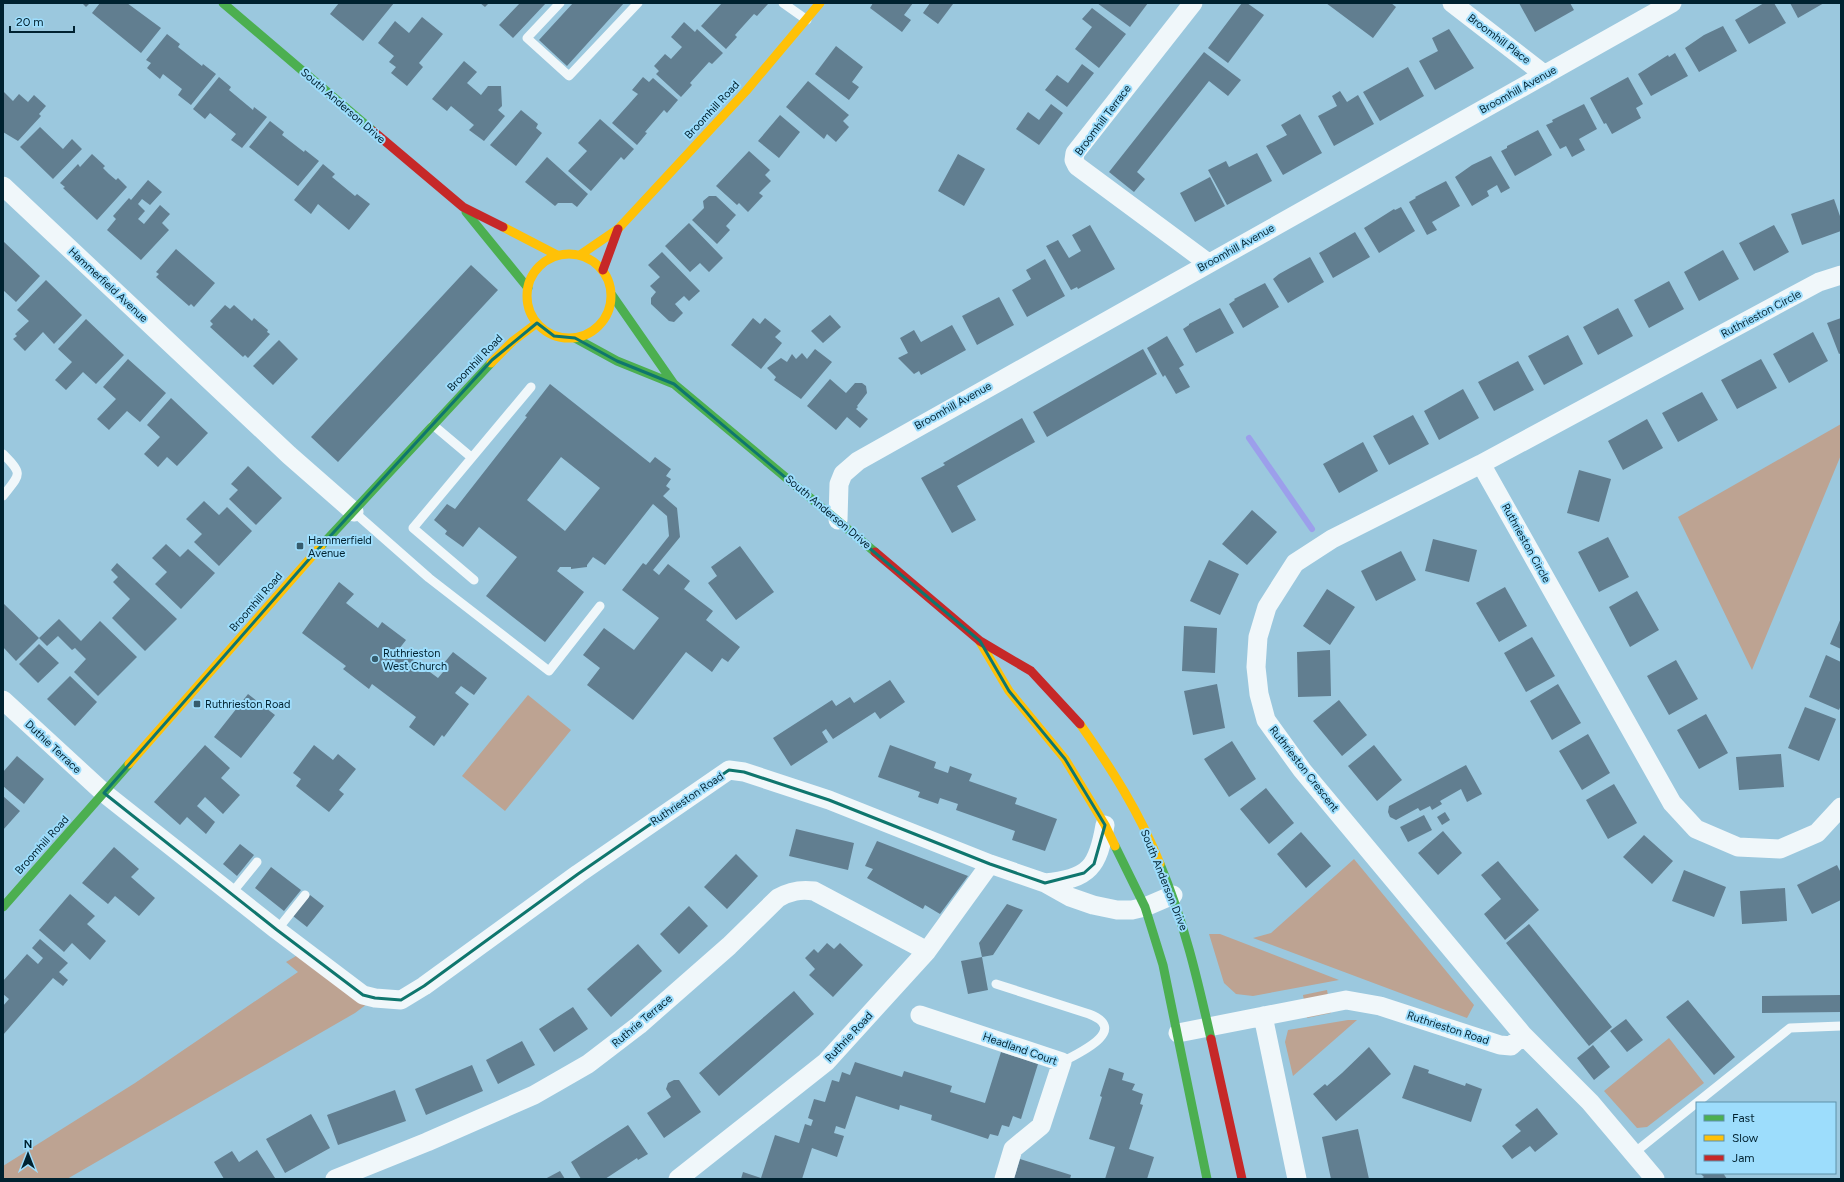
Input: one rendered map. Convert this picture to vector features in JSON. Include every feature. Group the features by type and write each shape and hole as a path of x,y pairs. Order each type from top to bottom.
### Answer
{"main road":[{"name":"South Anderson Drive","path":"223,3 463,208"},
{"name":"Broomhill Road","path":"580,255 618,229 746,91 820,3"},
{"path":"463,208 556,255"},
{"path":"463,208 528,288"},
{"name":"Broomhill Road","path":"602,270 618,229"},
{"path":"612,295 609,310 602,323 590,333 575,338 554,336 537,324 528,307 528,288 533,274 543,263 556,255 568,254 580,255 592,260 602,270 609,282 612,295 674,384"},
{"name":"Broomhill Road","path":"3,907 311,557 495,358 513,341 537,324"},
{"path":"575,338 616,361 674,384"},
{"name":"South Anderson Drive","path":"674,384 838,520 980,641 1031,671 1077,720 1115,774 1152,843 1173,896 1193,958 1242,1179"},
{"name":"South Anderson Drive","path":"980,641 1009,691 1064,759 1105,824 1145,907 1163,965 1207,1179"}],"street":[{"name":"Broomhill Terrace","path":"1193,3 1075,153 1074,160 1077,166 1208,263"},
{"name":"Broomhill Place","path":"1452,3 1545,75"},
{"name":"Broomhill Avenue","path":"838,520 839,484 843,474 858,461 1672,3"},
{"name":"Hammerfield Avenue","path":"3,186 289,455 354,512"},
{"name":"Ruthrieston Circle","path":"1841,274 1819,282 1481,464 1672,803 1696,829 1738,848 1780,848 1817,833 1841,807"},
{"name":"Ruthrieston Crescent","path":"1481,464 1332,539 1295,564 1267,607 1258,637 1256,667 1259,694 1266,720 1284,745 1356,836 1523,1035"},
{"name":"Duthie Terrace","path":"3,700 104,793"},
{"name":"Ruthrieston Road","path":"277,930 306,950 363,995 375,998 401,1000 424,986 578,874 729,770 744,772 829,800 990,864 1045,883 1070,896 1093,905 1117,910 1145,907 1173,896"},
{"path":"104,793 277,930"},
{"name":"Ruthrieston Road","path":"1045,883 1060,882 1084,873 1094,864 1102,845 1105,824"},
{"name":"Ruthrie Road","path":"678,1179 826,1062 927,951 990,864"},
{"name":"Ruthrie Terrace","path":"334,1179 427,1142 534,1095 588,1064 639,1026 729,946 778,898 786,893 796,890 814,891 927,951"},
{"name":"Ruthrieston Road","path":"1178,1033 1346,1000 1380,1006 1500,1045 1511,1046 1523,1035"},
{"name":"Headland Court","path":"920,1015 1062,1062 1040,1126 1013,1149 1004,1179"},
{"path":"1263,1016 1297,1179"},
{"path":"1523,1035 1590,1102 1634,1153 1653,1178"}],"lane":[{"path":"560,3 527,38 569,76 638,3"},
{"path":"784,3 807,20"},
{"path":"474,580 413,528 531,386"},
{"path":"433,425 471,457"},
{"path":"3,454 17,468 18,472 17,479 3,496"},
{"path":"354,512 429,578 549,671 600,606"},
{"path":"231,894 257,862"},
{"path":"277,930 305,895"},
{"path":"996,984 1089,1014 1101,1023 1104,1033 1099,1041 1062,1062"},
{"path":"1698,1102 1790,1028 1841,1026"},
{"path":"1634,1153 1696,1103"}],"highlighted area":[{"path":"537,323 554,336 575,338 617,361 674,384 980,641 1009,691 1065,759 1105,825 1094,864 1084,873 1045,883 990,864 829,800 744,772 729,770 578,874 424,986 401,1000 375,998 363,995 277,930 104,793 311,557 492,360"}],"shaded area":[{"path":"1841,424 1841,455 1752,670 1678,517"},
{"path":"528,695 571,730 505,811 462,776"},
{"path":"1354,859 1474,1005 1467,1018 1253,938 1271,933"},
{"path":"1209,934 1220,934 1339,980 1253,996 1236,994 1224,983"},
{"path":"306,950 375,998 355,1013 67,1179 3,1179 3,1166 135,1083 298,972 286,962"},
{"path":"1327,990 1331,1013 1307,1018 1303,995"},
{"path":"1348,1020 1357,1020 1293,1076 1285,1042 1288,1030"},
{"path":"1669,1038 1704,1083 1647,1127 1637,1128 1604,1091"}],"building":[{"path":"82,3 90,3 86,7"},
{"path":"100,3 127,3 161,28 141,53 92,13"},
{"path":"339,3 394,3 363,41 330,14"},
{"path":"480,3 489,3 485,7"},
{"path":"520,3 546,3 513,38 499,25"},
{"path":"573,3 624,3 567,66 539,40"},
{"path":"722,3 768,3 757,16 754,14 735,35 737,37 726,49 701,26"},
{"path":"873,3 913,3 904,15 911,20 902,32 870,8"},
{"path":"930,3 953,4 938,24 923,13"},
{"path":"1097,3 1148,3 1130,27"},
{"path":"1242,3 1247,3 1264,15 1228,63 1208,48"},
{"path":"1326,3 1391,3 1396,7 1373,38"},
{"path":"1519,3 1570,3 1574,10 1535,32"},
{"path":"1764,3 1774,3 1786,23 1749,44 1735,20"},
{"path":"1790,3 1824,3 1798,18"},
{"path":"1092,8 1126,34 1099,68 1075,49 1092,27 1082,19"},
{"path":"422,17 443,34 419,63 423,67 407,86 391,73 396,67 389,62 394,56 378,43 395,21 409,33"},
{"path":"684,22 695,32 697,29 723,53 712,64 709,62 690,83 692,85 681,97 656,74 659,71 654,66 665,54 671,59 682,47 671,37"},
{"path":"1723,26 1737,51 1699,72 1685,48 1704,35"},
{"path":"1449,29 1474,68 1435,90 1419,61 1438,51 1432,38"},
{"path":"167,34 180,44 178,47 202,66 203,64 216,74 191,105 178,95 182,89 163,74 160,79 147,68 151,63 146,60"},
{"path":"836,46 863,67 852,82 859,87 849,100 815,74"},
{"path":"1204,52 1241,80 1228,96 1209,81 1137,172 1145,179 1134,192 1109,172"},
{"path":"1675,53 1688,76 1651,96 1638,74 1668,55 1669,57"},
{"path":"464,61 477,72 467,83 481,95 488,86 501,86 502,106 498,110 505,116 484,141 469,130 474,125 451,106 447,111 432,99"},
{"path":"1082,64 1094,73 1067,107 1045,90 1057,75 1068,83"},
{"path":"1408,67 1424,96 1380,121 1363,92"},
{"path":"219,77 231,87 229,90 253,110 254,107 267,117 242,148 231,140 236,134 210,113 205,119 193,109"},
{"path":"643,77 649,82 653,78 678,100 667,113 664,110 645,132 647,133 637,145 612,123 638,94 632,90"},
{"path":"1628,77 1643,104 1636,108 1641,118 1612,134 1606,123 1604,124 1590,98"},
{"path":"808,81 849,115 843,121 849,127 836,142 827,134 824,139 786,107"},
{"path":"3,91 13,101 19,94 28,102 34,95 46,106 39,114 41,116 18,141 3,132"},
{"path":"1340,91 1347,102 1358,95 1374,124 1334,146 1318,116 1337,106 1332,96"},
{"path":"1051,104 1063,113 1039,145 1016,129 1028,112 1039,120"},
{"path":"1584,104 1597,129 1579,139 1585,150 1572,157 1566,146 1560,149 1546,125 1553,122 1552,120"},
{"path":"521,110 538,124 536,128 542,133 516,166 490,145"},
{"path":"1300,114 1322,153 1283,175 1266,146 1287,135 1281,125"},
{"path":"780,115 800,132 779,158 758,141"},
{"path":"600,119 634,149 624,160 621,157 591,191 568,171 587,151 578,143"},
{"path":"270,121 284,132 282,135 304,152 305,150 319,161 298,186 249,147"},
{"path":"40,127 63,149 72,139 82,149 53,179 20,147"},
{"path":"1538,130 1552,155 1515,176 1501,151 1507,148 1507,146"},
{"path":"749,151 770,170 765,175 771,181 759,193 763,196 748,212 739,203 737,205 716,186"},
{"path":"1257,153 1272,181 1227,205 1208,170 1226,161 1229,167"},
{"path":"92,154 105,166 103,168 109,174 116,180 118,178 127,187 97,220 63,188 65,187 60,183 78,164 80,167"},
{"path":"958,154 985,169 964,206 938,191"},
{"path":"1491,156 1510,188 1501,193 1497,185 1487,191 1489,196 1472,206 1455,177 1472,165"},
{"path":"547,157 588,194 577,207 572,203 558,203 555,206 525,182"},
{"path":"323,164 335,174 332,177 355,196 357,194 370,204 349,230 318,204 311,214 294,200"},
{"path":"1210,177 1225,206 1195,222 1180,193"},
{"path":"148,180 162,192 150,205 142,199 138,204 145,211 138,219 144,224 160,205 170,214 162,223 169,230 141,260 107,230 116,219 113,216 129,198 131,200"},
{"path":"1446,181 1460,206 1432,222 1437,230 1427,235 1409,202 1416,198 1415,197"},
{"path":"709,196 716,196 736,215 726,226 730,230 717,244 692,220 704,208 703,201"},
{"path":"1834,199 1841,219 1841,231 1802,245 1791,214"},
{"path":"1401,207 1415,231 1379,253 1364,228 1394,209 1395,210"},
{"path":"689,223 723,258 709,272 700,263 690,272 665,246"},
{"path":"1090,225 1115,269 1078,289 1077,287 1071,290 1046,246 1058,240 1069,258 1081,251 1072,235"},
{"path":"1774,225 1789,252 1754,271 1739,243"},
{"path":"1355,232 1370,257 1333,278 1319,253"},
{"path":"3,241 40,276 16,302 3,290"},
{"path":"176,249 215,283 194,307 191,304 189,306 156,277 159,274 156,272"},
{"path":"1723,250 1739,279 1699,301 1684,272"},
{"path":"662,252 700,291 689,301 684,296 675,304 683,313 674,322 669,321 651,304 651,298 656,292 650,286 660,277 648,265"},
{"path":"1310,257 1324,282 1288,303 1273,279 1279,274"},
{"path":"1045,259 1065,296 1027,317 1012,290 1031,279 1026,270"},
{"path":"471,265 498,290 338,462 311,437"},
{"path":"46,280 82,315 54,344 43,332 25,351 13,339 17,336 15,334 29,321 17,310"},
{"path":"1669,281 1684,309 1649,328 1634,300"},
{"path":"1265,283 1279,307 1243,328 1229,304 1235,300 1234,299"},
{"path":"999,297 1014,325 977,345 962,316"},
{"path":"225,305 230,309 234,305 252,321 254,318 268,330 267,332 270,334 248,358 245,355 243,357 210,327 213,324 210,321"},
{"path":"1220,308 1234,333 1196,353 1183,329 1189,324"},
{"path":"1618,308 1633,336 1598,355 1583,327"},
{"path":"830,315 841,327 823,343 811,331"},
{"path":"753,318 760,324 765,318 781,331 775,337 782,343 761,369 731,345"},
{"path":"1841,318 1841,353 1839,354 1827,323"},
{"path":"86,319 124,355 96,384 83,372 66,390 55,380 72,362 58,349"},
{"path":"952,325 966,350 921,375 919,371 914,374 898,358 908,353 900,338 914,330 921,342"},
{"path":"1813,332 1828,361 1789,383 1773,354"},
{"path":"1568,335 1583,364 1544,385 1528,356"},
{"path":"1167,336 1184,365 1179,368 1190,387 1176,394 1165,375 1163,377 1147,348"},
{"path":"279,340 298,359 273,385 253,366"},
{"path":"815,349 832,362 801,399 774,380 776,377 767,368 781,358 787,362 792,354 796,359 802,353 807,359"},
{"path":"1143,349 1157,374 1047,437 1033,412"},
{"path":"128,359 166,393 140,422 127,411 109,430 97,419 116,399 103,387"},
{"path":"1761,359 1777,388 1737,409 1721,380"},
{"path":"1518,361 1534,390 1494,411 1478,382"},
{"path":"830,379 846,393 855,383 862,383 866,386 867,393 856,409 868,419 860,428 847,417 836,430 807,406"},
{"path":"550,384 650,463 655,457 671,469 666,476 671,479 666,486 670,489 663,496 677,508 680,537 653,570 659,575 668,564 690,581 684,589 713,611 706,620 740,647 728,662 722,658 712,672 686,652 633,720 587,685 600,668 583,655 604,628 634,650 659,618 622,590 643,563 646,565 669,536 667,516 653,504 605,565 593,557 587,567 571,569 571,567 560,567 557,571 584,592 545,642 486,596 517,557 479,527 463,547 445,534 447,531 434,520 447,504 455,509 527,417 525,416","holes":["561,457 600,488 565,531 527,500"]},
{"path":"1463,389 1479,418 1439,440 1424,411"},
{"path":"1702,392 1718,420 1678,442 1662,413"},
{"path":"171,398 208,433 177,466 167,457 158,467 144,454 160,437 147,425"},
{"path":"1413,415 1429,444 1389,465 1373,436"},
{"path":"1022,418 1035,442 957,486 976,520 952,533 921,478 945,465 943,463"},
{"path":"1647,419 1663,448 1623,470 1608,441"},
{"path":"1363,442 1378,471 1339,493 1323,464"},
{"path":"248,466 282,498 256,525 229,499 238,490 231,484"},
{"path":"1579,470 1611,479 1599,522 1567,513"},
{"path":"204,501 219,515 227,507 252,531 219,566 194,542 202,534 186,519"},
{"path":"1252,510 1277,532 1247,565 1222,544"},
{"path":"1608,537 1629,577 1599,592 1578,552"},
{"path":"1433,539 1477,550 1469,582 1425,571"},
{"path":"166,544 180,557 188,549 215,573 181,609 155,584 167,572 152,558"},
{"path":"740,546 774,592 736,620 708,583 717,576 711,567"},
{"path":"1401,551 1416,580 1376,601 1361,571"},
{"path":"1209,560 1239,574 1220,615 1190,601"},
{"path":"117,563 177,619 145,651 112,618 130,599 113,582 118,577 111,570"},
{"name":"Ruthrieston West Church","path":"339,582 354,594 346,603 378,628 382,622 406,640 399,649 438,678 443,672 439,669 453,652 487,678 474,695 461,686 455,693 469,704 444,737 442,735 434,746 409,727 416,717 372,684 369,689 343,669 346,666 302,633"},
{"path":"1505,587 1527,626 1499,642 1476,603"},
{"path":"1327,589 1355,607 1330,645 1303,626"},
{"path":"1637,591 1659,630 1630,647 1609,607"},
{"path":"3,603 39,638 16,661 3,647"},
{"path":"1841,618 1841,649 1830,644"},
{"path":"59,619 81,641 100,621 137,657 98,696 74,672 86,659 75,648 72,650 58,636 47,646 39,638"},
{"path":"1184,626 1217,628 1215,673 1182,671"},
{"path":"1532,637 1555,676 1526,692 1504,653"},
{"path":"39,644 59,663 38,683 19,664"},
{"path":"1330,650 1331,696 1298,697 1297,652"},
{"path":"1826,655 1841,662 1841,705 1839,710 1809,697"},
{"path":"1676,660 1698,699 1669,715 1647,676"},
{"path":"70,676 97,702 75,726 47,699"},
{"path":"890,680 905,702 880,719 875,712 833,739 826,729 822,732 828,742 791,766 773,738 832,700 836,706 850,697 854,703"},
{"path":"1217,684 1225,728 1193,735 1184,691"},
{"path":"1558,684 1581,723 1552,740 1530,701"},
{"path":"248,694 275,715 241,758 214,737"},
{"path":"1339,700 1367,735 1342,756 1313,721"},
{"path":"1805,707 1836,719 1819,761 1788,748"},
{"path":"1706,714 1728,753 1699,769 1677,730"},
{"path":"1588,734 1610,773 1582,790 1559,751"},
{"path":"1232,741 1256,779 1229,797 1204,759"},
{"path":"205,745 230,768 221,778 240,795 223,814 205,797 197,806 215,822 206,834 187,817 180,825 154,802"},
{"path":"314,745 333,760 338,754 356,769 339,790 344,794 329,812 296,786 301,779 293,773"},
{"path":"890,745 936,762 934,768 948,773 950,766 972,774 969,781 1017,798 1015,804 1057,819 1045,851 1012,840 1015,831 956,810 958,804 940,798 938,804 918,797 920,792 878,777"},
{"path":"1374,745 1402,780 1377,801 1348,766"},
{"path":"1781,754 1784,787 1739,790 1736,757"},
{"path":"17,756 44,779 24,804 3,786 3,772"},
{"path":"1466,765 1482,794 1467,802 1461,789 1440,801 1442,804 1432,810 1430,806 1420,811 1418,808 1396,820 1390,817 1388,812 1389,806"},
{"path":"1614,784 1637,823 1608,839 1586,800"},
{"path":"1266,788 1294,823 1269,844 1240,809"},
{"path":"3,796 20,811 3,830"},
{"path":"1445,812 1450,820 1442,825 1437,817"},
{"path":"1424,815 1432,830 1408,842 1400,827"},
{"path":"796,829 854,843 848,870 789,856"},
{"path":"1443,831 1462,853 1438,875 1418,853"},
{"path":"1301,832 1331,866 1306,888 1277,854"},
{"path":"1644,835 1673,861 1652,884 1623,857"},
{"path":"877,841 968,876 940,914 925,905 923,909 867,878 873,869 865,866"},
{"path":"240,844 254,855 237,876 223,864"},
{"path":"114,847 139,869 131,877 155,898 139,916 115,896 108,904 82,883"},
{"path":"736,854 758,876 727,909 704,887"},
{"path":"1498,861 1539,910 1505,940 1484,914 1501,899 1481,875"},
{"path":"1837,865 1841,873 1841,900 1812,914 1797,885"},
{"path":"271,867 301,890 284,911 255,888"},
{"path":"1684,870 1726,887 1714,917 1672,901"},
{"path":"1785,888 1787,921 1742,924 1740,891"},
{"path":"70,894 95,916 87,924 106,941 90,960 72,943 64,952 39,930"},
{"path":"310,895 324,906 307,927 293,916"},
{"path":"1007,904 1023,910 993,955 982,957 979,943"},
{"path":"689,906 708,926 679,954 660,934"},
{"path":"1529,924 1612,1027 1589,1046 1506,943"},
{"path":"40,939 68,963 59,972 68,980 63,986 53,978 3,1035 3,1006 9,999 3,994 3,981 27,954 38,964 43,958 32,948"},
{"path":"827,943 834,949 840,943 863,965 833,997 809,975 815,969 805,958 814,949 818,953"},
{"path":"638,944 662,971 611,1017 587,989"},
{"path":"982,957 988,990 968,994 961,961"},
{"path":"794,991 814,1014 719,1096 699,1073"},
{"path":"1841,995 1841,1012 1762,1013 1762,996"},
{"path":"1688,1000 1735,1057 1714,1075 1666,1017"},
{"path":"573,1007 588,1029 554,1052 539,1029"},
{"path":"1626,1019 1643,1040 1627,1052 1610,1031"},
{"path":"522,1041 535,1065 498,1084 486,1060"},
{"path":"1593,1045 1610,1067 1594,1080 1577,1058"},
{"path":"1369,1047 1391,1074 1336,1121 1313,1094 1325,1084 1327,1086"},
{"path":"1001,1052 1038,1064 1021,1119 1013,1116 1009,1127 1002,1125 998,1136 990,1134 988,1139 931,1120 932,1115 900,1105 899,1110 856,1096 845,1129 836,1126 834,1133 844,1136 837,1157 812,1148 802,1179 741,1179 743,1172 761,1178 775,1135 799,1143 805,1124 811,1126 813,1120 808,1118 814,1099 825,1102 832,1080 839,1082 842,1072 850,1075 855,1062 902,1077 904,1071 952,1086 950,1092 985,1103"},
{"path":"472,1065 483,1091 426,1115 415,1089"},
{"path":"1414,1065 1429,1070 1428,1073 1465,1086 1466,1083 1482,1089 1471,1122 1402,1098"},
{"path":"1109,1068 1124,1073 1122,1080 1135,1084 1132,1090 1143,1094 1140,1104 1143,1105 1129,1149 1154,1157 1147,1179 1105,1179 1115,1147 1089,1139"},
{"path":"674,1080 679,1080 701,1112 664,1138 647,1113 671,1097 666,1089 668,1083"},
{"path":"395,1090 406,1121 338,1145 327,1115"},
{"path":"1537,1108 1558,1134 1535,1152 1530,1146 1512,1159 1502,1146 1521,1131 1515,1125"},
{"path":"311,1114 330,1148 285,1173 266,1139"},
{"path":"628,1125 648,1154 638,1160 637,1158 605,1179 581,1179 571,1162"},
{"path":"1358,1129 1369,1179 1331,1179 1322,1137"},
{"path":"257,1150 275,1178 224,1179 214,1162 232,1151 239,1162"},
{"path":"1020,1159 1071,1175 1070,1179 1014,1179"},
{"path":"560,1171 565,1179 545,1179"},
{"path":"1701,1174 1724,1174 1727,1179 1701,1179 1704,1177"}],"waterway":[{"path":"1249,438 1312,529"}],"traffic: fast":[{"path":"223,3 373,131"},
{"path":"466,212 528,288"},
{"path":"612,295 674,384 875,552"},
{"path":"575,338 617,361 674,384"},
{"path":"321,546 491,363"},
{"path":"3,907 129,764"},
{"path":"1115,846 1145,907 1163,965 1207,1179"},
{"path":"1160,864 1183,929 1211,1039"}],"traffic: slow":[{"path":"580,255 618,229 746,91 820,3"},
{"path":"503,227 557,255"},
{"path":"569,254 585,257 599,266 608,280 611,296 608,312 599,326 585,335 569,338 553,335 539,326 530,312 527,296 530,280 539,266 553,257 569,254"},
{"path":"491,363 513,341 537,323"},
{"path":"129,764 321,546"},
{"path":"980,642 1009,691 1065,759 1105,825 1115,846"},
{"path":"1080,724 1124,791 1152,845 1160,864"}],"traffic: jam":[{"path":"373,131 463,207 503,227"},
{"path":"603,270 618,229"},
{"path":"875,552 980,641 1031,671 1080,724"},
{"path":"1211,1039 1242,1179"}],"place":[{"name":"Hammerfield Avenue","path":"300,546"},
{"name":"Ruthrieston West Church","path":"375,659"},
{"name":"Ruthrieston Road","path":"197,704"}]}
